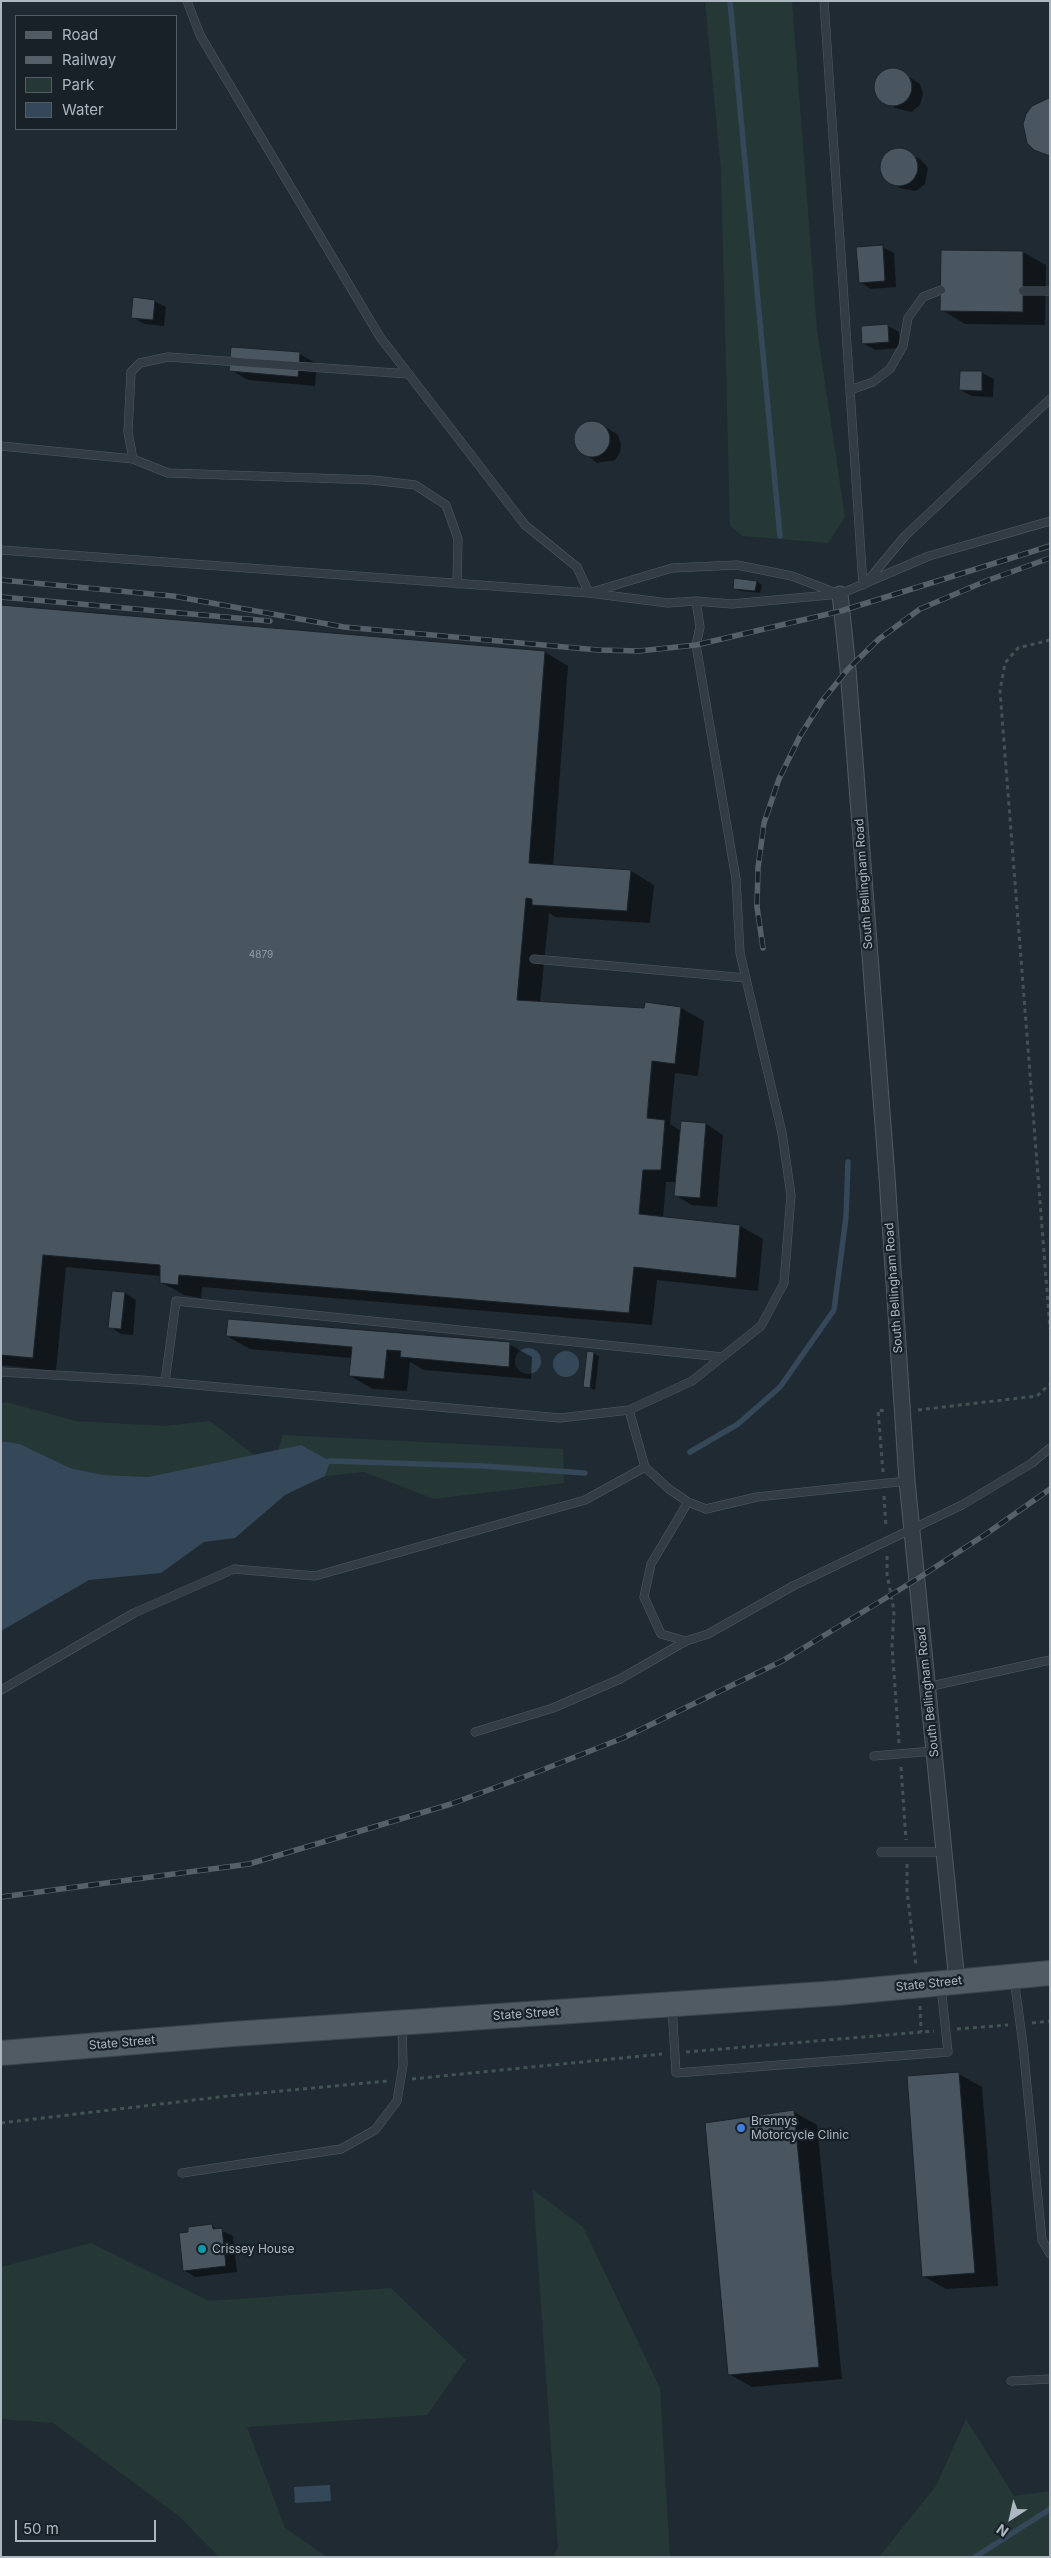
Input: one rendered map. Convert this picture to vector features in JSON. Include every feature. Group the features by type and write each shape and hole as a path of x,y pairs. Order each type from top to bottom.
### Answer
{"main road":[{"name":"State Street","path":"1,2053 939,1984 1050,1972"}],"street":[{"name":"South Bellingham Road","path":"840,594 848,669 887,1177 907,1481 944,1852 939,1984"}],"lane":[{"path":"187,1 200,35 380,337 525,525 577,567 589,593"},
{"path":"824,1 863,585"},
{"path":"850,390 873,382 890,368 903,346 908,318 923,297 940,290"},
{"path":"1023,291 1050,291"},
{"path":"133,459 128,432 131,372 140,363 168,357 409,374"},
{"path":"863,585 905,536 1050,399"},
{"path":"1,446 133,459 168,473 373,480 416,485 446,504 458,539 457,584"},
{"path":"1,550 589,593 668,603 696,601 732,604 840,594 929,556 1050,521"},
{"path":"589,593 672,568 737,565 792,576 840,594"},
{"path":"1,1372 164,1382 560,1418 629,1410 692,1381 761,1326 784,1283 791,1195 782,1133 740,953 736,878 696,645 700,627 696,601"},
{"path":"534,959 746,978"},
{"path":"164,1382 176,1301 722,1357"},
{"path":"629,1410 645,1467 688,1502 706,1509 757,1497 907,1481"},
{"path":"475,1732 553,1708 620,1679 686,1641 708,1634 793,1586 887,1539 962,1505 1032,1463 1050,1448"},
{"path":"1,1690 134,1613 234,1570 315,1576 585,1500 645,1467"},
{"path":"686,1641 661,1634 644,1598 651,1564 688,1502"},
{"path":"927,1687 1050,1660"},
{"path":"874,1756 934,1751"},
{"path":"881,1852 944,1852"},
{"path":"1014,1976 1042,2240 1050,2254"},
{"path":"672,2004 676,2073 948,2052 939,1984"},
{"path":"182,2173 341,2149 375,2130 397,2101 403,2065 402,2022"},
{"path":"1011,2380 1050,2379"}],"path":[{"path":"1050,640 1018,648 1005,662 1000,691 1050,1329"},
{"path":"921,2032 939,1984 907,1891 907,1851 892,1646 894,1612 887,1574 884,1483 878,1410 902,1412 1037,1396 1050,1384"},
{"path":"1,2123 228,2096 674,2053 1050,2021"}],"green space":[{"path":"705,1 792,1 817,330 845,517 828,543 742,536 730,526 721,171"},
{"path":"6,1402 76,1421 164,1426 210,1421 254,1455 148,1477 103,1475 70,1468 20,1444 1,1441 1,1403"},
{"path":"283,1435 563,1449 564,1483 434,1499 364,1472 325,1476 329,1461 301,1445 278,1450"},
{"path":"533,2190 583,2227 660,2388 670,2557 553,2557 558,2548"},
{"path":"91,2243 209,2301 391,2288 466,2360 427,2415 247,2427 285,2528 327,2557 219,2557 179,2516 53,2423 1,2419 1,2267"},
{"path":"966,2419 1014,2496 1050,2491 1050,2557 879,2557 936,2486"}],"water":[{"path":"528,1348 537,1352 541,1361 537,1370 528,1374 519,1370 515,1361 519,1352"},
{"path":"566,1351 575,1355 579,1364 575,1373 566,1377 557,1373 553,1364 557,1355"},
{"path":"1,1441 20,1444 70,1468 103,1475 148,1477 301,1445 330,1461 325,1476 285,1495 235,1538 204,1542 161,1573 89,1580 1,1631"},
{"path":"330,2485 331,2501 295,2503 294,2487"}],"building":[{"path":"893,68 906,74 912,87 906,100 893,106 880,100 874,87 880,74"},
{"path":"1049,98 1050,156 1034,150 1027,143 1023,124 1026,114 1032,106"},
{"path":"899,148 912,154 918,167 912,180 899,186 886,180 880,167 886,154"},
{"path":"883,245 885,281 859,283 856,247"},
{"path":"941,250 1023,251 1023,312 940,311"},
{"path":"133,297 155,300 153,320 131,318"},
{"path":"888,324 889,342 862,344 861,326"},
{"path":"231,347 300,352 298,377 229,371"},
{"path":"960,371 982,371 982,391 959,390"},
{"path":"592,421 599,422 605,426 609,432 609,446 605,452 599,456 592,457 585,456 579,452 575,446 574,439 575,432 579,426 585,422"},
{"path":"734,578 757,581 755,591 733,589"},
{"path":"1,605 545,651 529,863 631,870 627,911 532,905 532,899 526,898 517,1000 644,1008 645,1002 681,1007 675,1064 652,1061 647,1118 665,1120 661,1170 643,1170 639,1214 740,1225 736,1278 634,1267 629,1313 179,1275 178,1285 160,1283 160,1265 43,1255 33,1358 1,1355"},
{"path":"681,1121 706,1123 700,1198 674,1196"},
{"path":"112,1291 125,1292 121,1329 108,1328"},
{"path":"228,1319 510,1342 509,1367 400,1357 401,1351 387,1350 384,1379 349,1376 352,1347 226,1336"},
{"path":"587,1351 594,1352 590,1388 583,1387"},
{"path":"959,2072 975,2273 922,2277 907,2076"},
{"path":"794,2110 819,2367 728,2375 705,2123"},
{"name":"Crissey House","path":"212,2224 213,2229 222,2228 226,2266 183,2271 179,2233 188,2232 188,2227"}],"waterway":[{"path":"730,1 780,536"},
{"path":"690,1452 738,1424 780,1387 834,1310 846,1217 848,1162"},
{"path":"330,1461 483,1466 585,1473"},
{"path":"975,2557 1050,2509"}],"railway":[{"path":"1,580 173,596 344,627 598,650 639,651 696,645 841,611 1050,546"},
{"path":"763,948 757,907 758,868 764,823 779,779 800,736 822,701 848,669 879,639 920,609 986,581 1050,558"},
{"path":"1,597 270,621"},
{"path":"1,1897 249,1864 451,1804 537,1772 623,1738 782,1661 917,1579 1050,1489"}],"place":[{"name":"Brennys Motorcycle Clinic","path":"741,2128"},
{"name":"Crissey House","path":"202,2249"}]}
